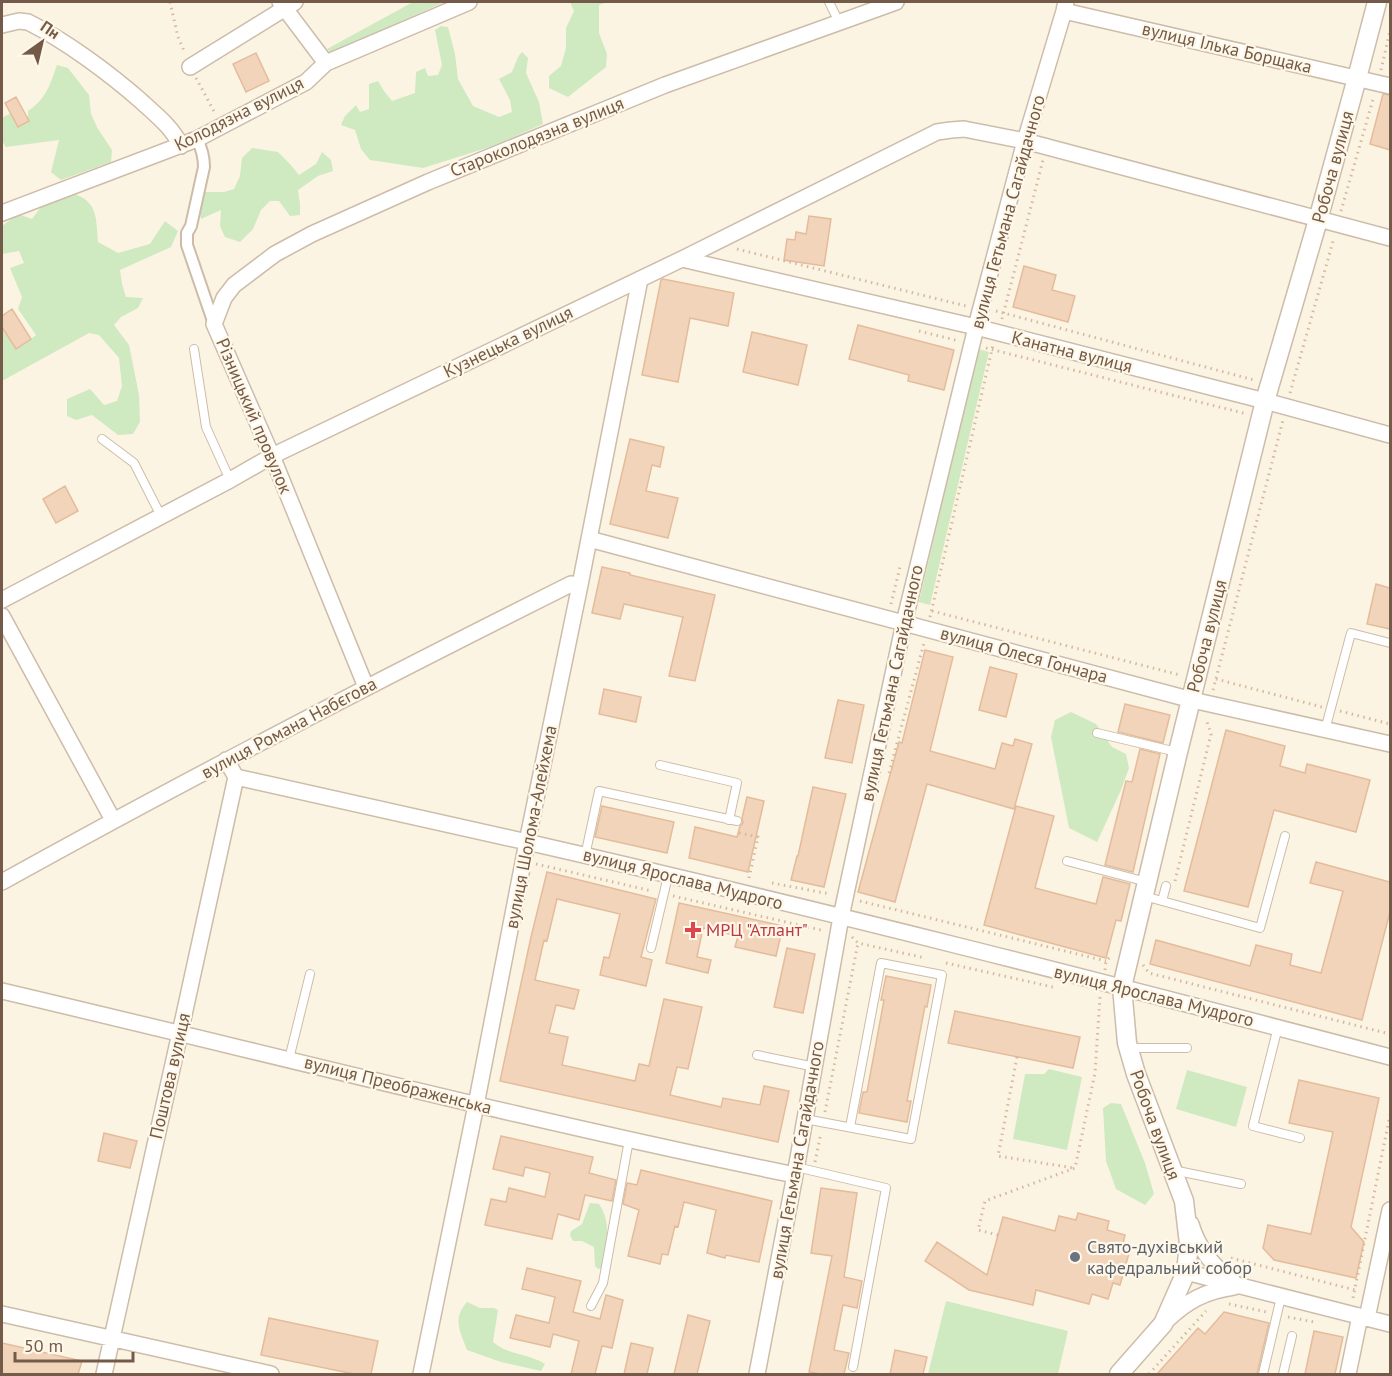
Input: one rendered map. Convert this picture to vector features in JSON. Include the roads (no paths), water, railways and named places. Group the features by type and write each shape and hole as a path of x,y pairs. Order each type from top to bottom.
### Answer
{"street":[{"name":"Колодязна вулиця","path":"2,213 197,140 306,82 326,63 469,2"},
{"name":"Староколодязна вулиця","path":"214,324 224,298 234,285 275,254 312,234 428,182 665,85 896,2"},
{"name":"Робоча вулиця","path":"1119,1374 1163,1324 1186,1272 1189,1244 1184,1202 1126,1042 1123,994 1145,889 1263,410 1318,220 1377,2"},
{"path":"190,67 286,3 326,63"},
{"name":"вулиця Ілька Борщака","path":"1065,6 1384,85"},
{"name":"вулиця Гетьмана Сагайдачного","path":"757,1374 841,917 904,622 976,327 1065,6"},
{"path":"2,25 20,21 28,22 116,79 154,112 175,134 181,146"},
{"name":"Кузнецька вулиця","path":"2,600 272,456 682,260 937,132 964,129 1026,141 1390,238"},
{"name":"Різницький провулок","path":"197,140 203,152 204,167 191,226 187,233 188,245 214,324 272,456 366,687"},
{"name":"Канатна вулиця","path":"682,260 996,332 1263,410 1286,407 1390,435"},
{"name":"вулиця Шолома-Алейхема","path":"421,1374 640,279"},
{"name":"вулиця Олеся Гончара","path":"589,539 1192,700 1390,744"},
{"name":"вулиця Романа Набєгова","path":"2,882 113,820 366,687 571,584 580,585"},
{"path":"2,616 113,820"},
{"path":"226,760 236,777"},
{"name":"вулиця Ярослава Мудрого","path":"236,777 585,855 841,917 1123,994 1278,1027 1390,1057"},
{"name":"Поштова вулиця","path":"104,1374 236,777"},
{"name":"вулиця Преображенська","path":"2,992 629,1140 796,1171"},
{"path":"1184,1202 1193,1232 1209,1260 1240,1286"},
{"path":"1348,1374 1390,1210"},
{"path":"1186,1272 1390,1323"},
{"path":"1163,1324 1190,1300 1204,1294 1240,1286"},
{"path":"2,1314 271,1374"}],"lane":[{"path":"830,2 839,22"},
{"path":"194,350 206,427 230,480"},
{"path":"102,439 134,463 161,516"},
{"path":"1325,730 1351,633 1390,643"},
{"path":"1097,733 1178,752"},
{"path":"585,855 599,791 733,821 738,783 660,765"},
{"path":"1067,861 1145,889 1164,902 1260,928 1285,836"},
{"path":"651,948 668,876"},
{"path":"1164,902 1166,886"},
{"path":"805,1119 911,1139 942,975 881,963 850,1127"},
{"path":"289,1059 310,974"},
{"path":"1278,1027 1253,1126 1300,1138"},
{"path":"1128,1048 1188,1048"},
{"path":"757,1055 814,1066"},
{"path":"591,1306 603,1283 629,1140"},
{"path":"1172,1170 1241,1184"},
{"path":"796,1171 886,1188 853,1367"},
{"path":"1263,1374 1281,1297"},
{"path":"1283,1374 1292,1336"}],"place":[{"name":"МРЦ \"Атлант\"","path":"693,930"},
{"name":"Свято-духівський кафедральний собор","path":"1075,1257"}]}
